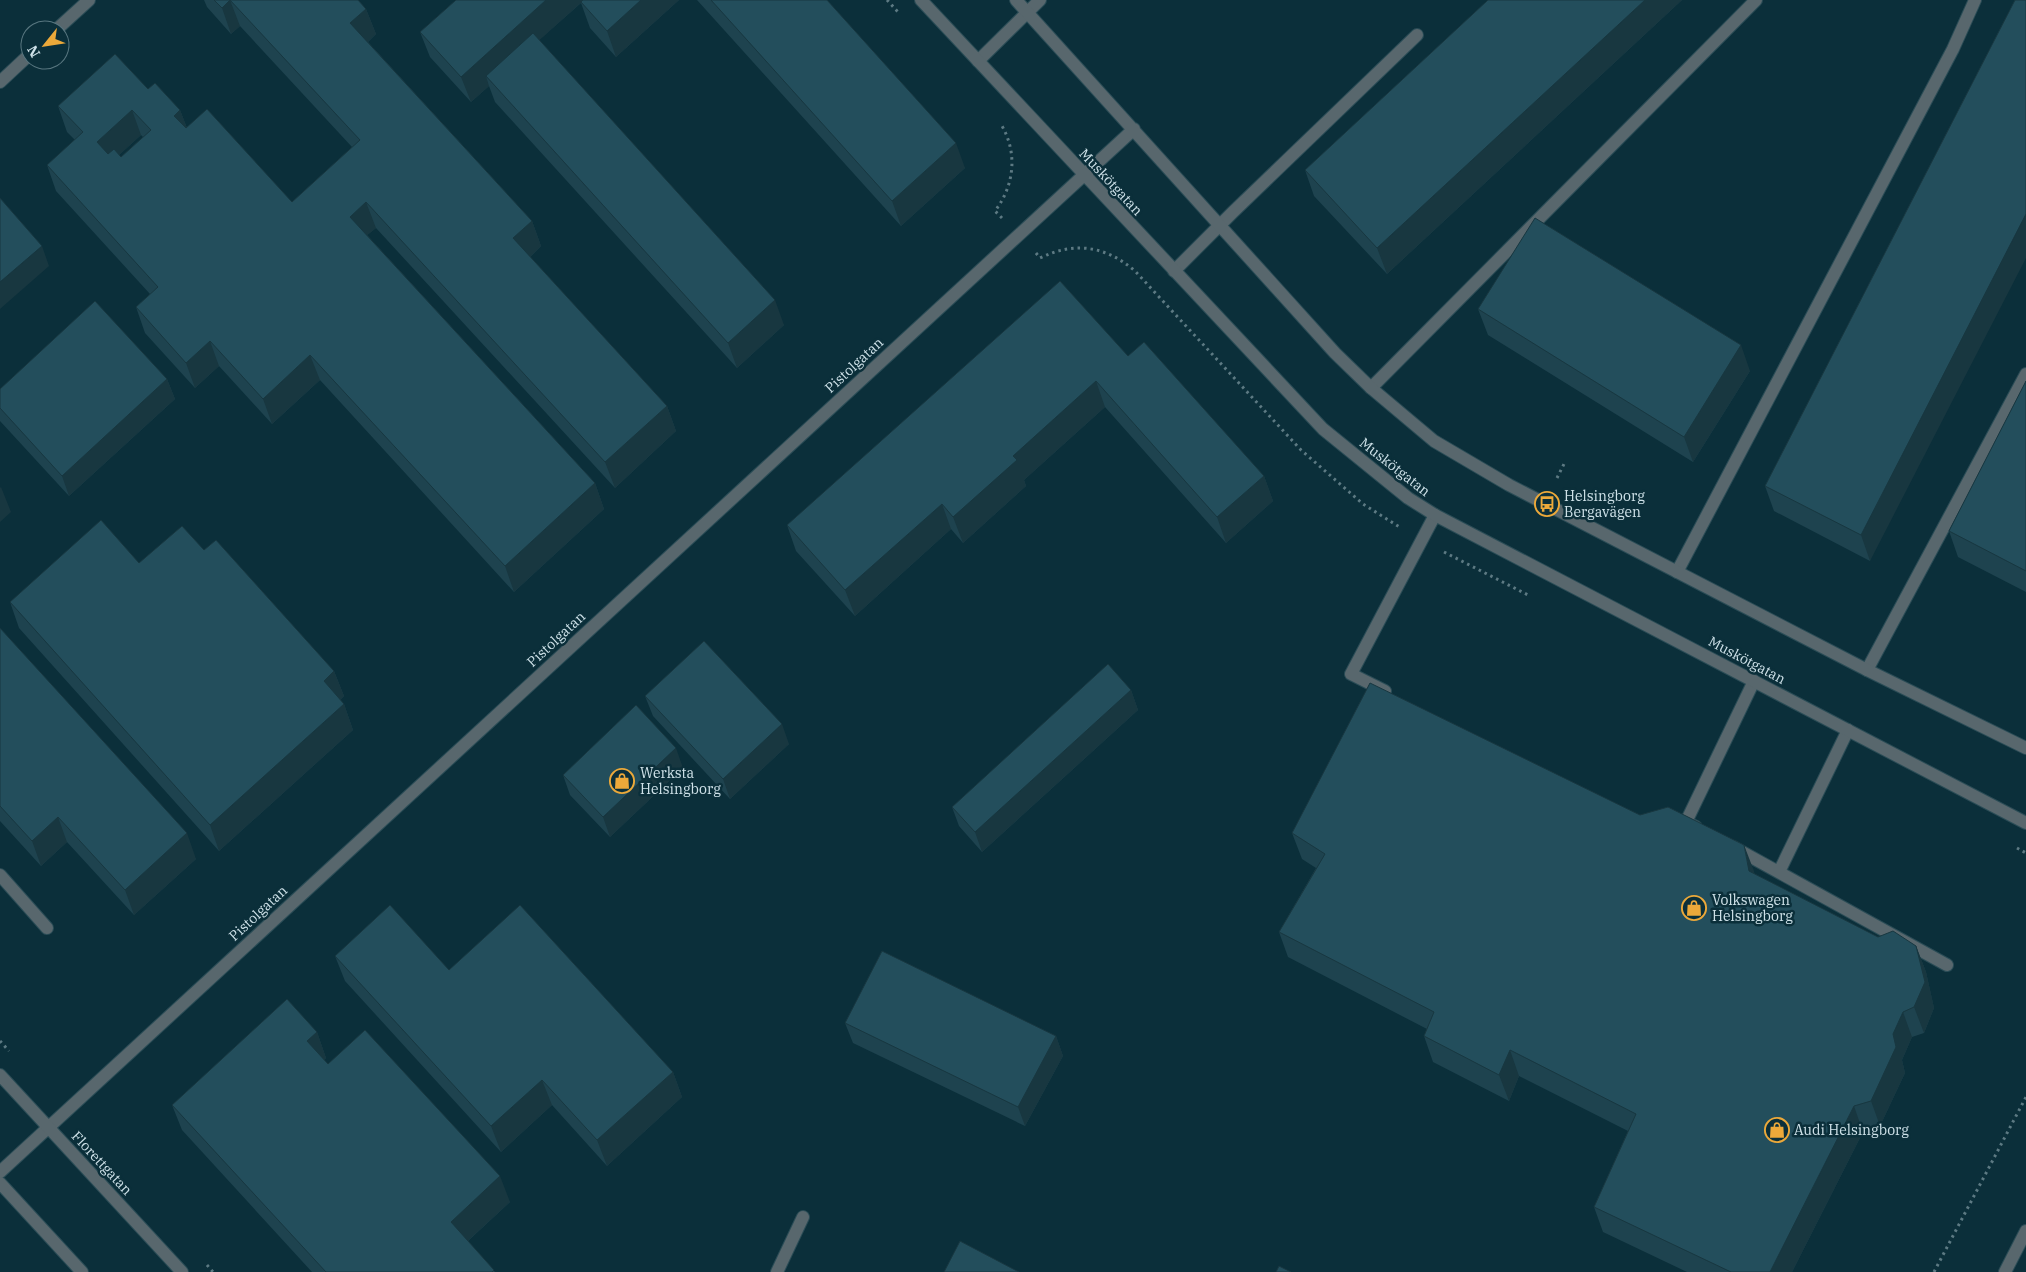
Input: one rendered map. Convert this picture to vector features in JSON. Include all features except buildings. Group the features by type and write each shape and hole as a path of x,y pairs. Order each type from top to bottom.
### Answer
{"street":[{"path":"67,20 89,0"},
{"name":"Muskötgatan","path":"921,0 1323,429 1408,498 1435,515 2026,823"},
{"path":"1016,0 1335,353 1371,388 1434,441 1508,484 1677,572 1867,670 2026,748"},
{"path":"978,62 1040,0"},
{"path":"1371,388 1756,0"},
{"path":"1677,572 1953,49 1975,0"},
{"path":"1174,272 1220,225 1417,35"},
{"path":"0,82 20,63"},
{"name":"Pistolgatan","path":"0,1172 1134,129"},
{"path":"1867,670 2026,374"},
{"path":"1395,696 1351,674 1435,515"},
{"path":"1703,831 1686,822 1754,681"},
{"path":"1779,872 1848,730"},
{"path":"1720,840 1947,965"},
{"path":"0,875 47,928"},
{"name":"Florettgatan","path":"0,1075 182,1272"},
{"path":"0,1184 82,1272"},
{"path":"777,1272 803,1217"},
{"path":"2005,1272 2026,1231"}],"path":[{"path":"1557,478 1564,464"},
{"path":"1934,1272 2026,1097"}],"place":[{"name":"Helsingborg Bergavägen","path":"1547,504"},
{"name":"Werksta Helsingborg","path":"622,781"},
{"name":"Volkswagen Helsingborg","path":"1694,908"},
{"name":"Audi Helsingborg","path":"1777,1130"}]}
